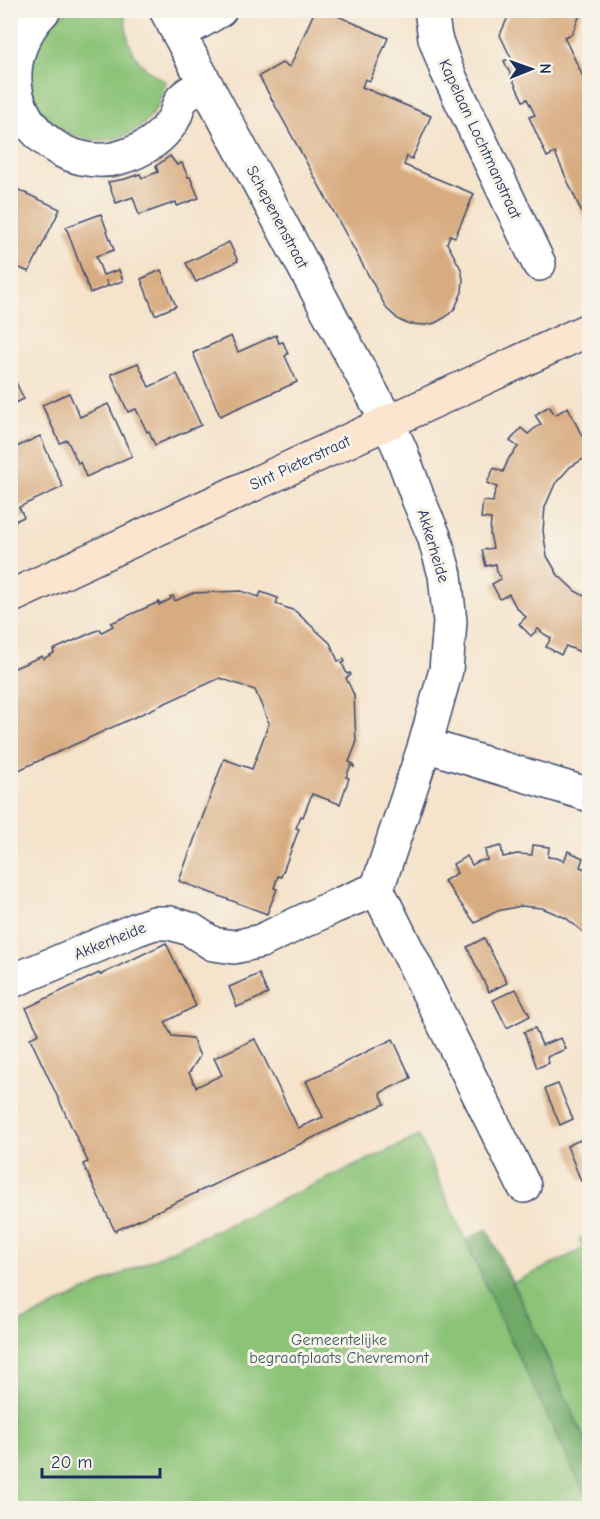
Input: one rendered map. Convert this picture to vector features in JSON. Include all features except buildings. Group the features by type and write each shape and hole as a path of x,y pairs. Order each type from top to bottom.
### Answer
{"street":[{"path":"44,10 32,22 21,42 15,63 15,85 20,107 31,126 48,143 69,154 92,160 115,159 138,152 158,138 173,120 182,98 205,84"},
{"path":"172,22 219,10"},
{"name":"Kapelaan Lochtmanstraat","path":"431,10 435,38 447,71 539,264"},
{"name":"Schepenenstraat","path":"172,22 388,423"},
{"name":"Sint Pieterstraat","path":"10,597 590,329"},
{"name":"Akkerheide","path":"10,982 154,923 170,923 190,929 213,944 234,947 261,941 377,889 425,745 446,669 450,622 445,574 434,536 388,423"},
{"path":"425,745 590,795"},
{"path":"377,889 524,1186"}],"green space":[{"path":"70,10 125,11 127,35 133,53 146,68 166,82 153,114 129,134 111,140 92,140 74,135 57,126 44,114 34,97 30,75 39,38 45,29"},
{"name":"Gemeentelijke begraafplaats Chevremont","path":"419,1136 498,1313 590,1503 589,1508 11,1508 11,1327"},
{"path":"487,1229 589,1448 589,1503 498,1313 466,1240"},
{"path":"589,1234 589,1448 513,1283 583,1249 579,1239"}]}
